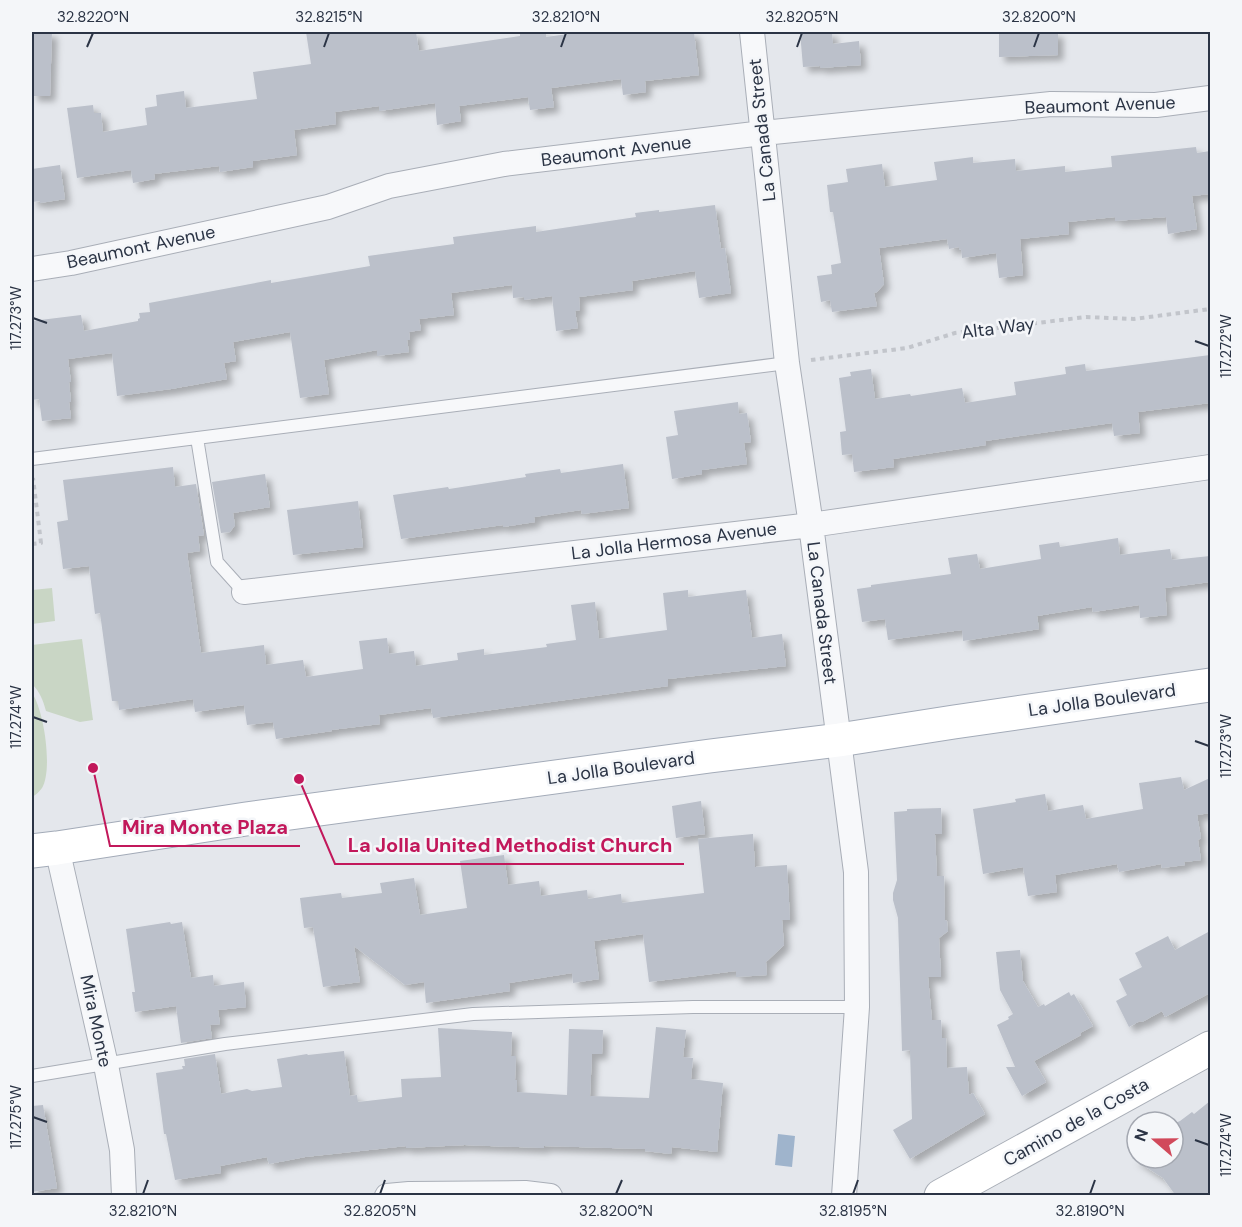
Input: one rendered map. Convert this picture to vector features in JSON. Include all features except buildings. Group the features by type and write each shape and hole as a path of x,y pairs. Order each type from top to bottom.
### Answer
{"main road":[{"name":"La Jolla Boulevard","path":"44,849 662,762 839,740 1210,685"},
{"name":"Camino de la Costa","path":"941,1196 1210,1048"}],"street":[{"name":"La Canada Street","path":"752,32 787,363 811,525 856,872 857,1007 844,1196"},
{"name":"Beaumont Avenue","path":"32,269 328,207 389,186 504,164 763,133 1051,104 1156,105 1210,98"},
{"name":"La Jolla Hermosa Avenue","path":"244,592 811,525 1210,467"},
{"name":"Mira Monte","path":"44,849 106,1065 122,1150 124,1196"},
{"path":"387,1196 525,1193 550,1196"}],"lane":[{"path":"32,459 787,363"},
{"path":"197,438 217,562 244,592"},
{"path":"32,1076 225,1044 473,1014 693,1007 857,1007"}],"path":[{"name":"Alta Way","path":"787,363 907,348 955,333 1086,317 1134,319 1210,309"},
{"path":"32,544 40,543 33,477"}],"green space":[{"path":"52,588 55,621 32,624 32,590"},
{"path":"82,639 93,720 80,722 46,711 41,696 32,684 32,645"},
{"path":"32,693 40,712 46,740 47,768 42,788 32,797"}],"water":[{"path":"778,1134 795,1136 792,1167 775,1165"}],"place":[{"name":"Mira Monte Plaza","path":"93,768"},
{"name":"La Jolla United Methodist Church","path":"299,779"}]}
